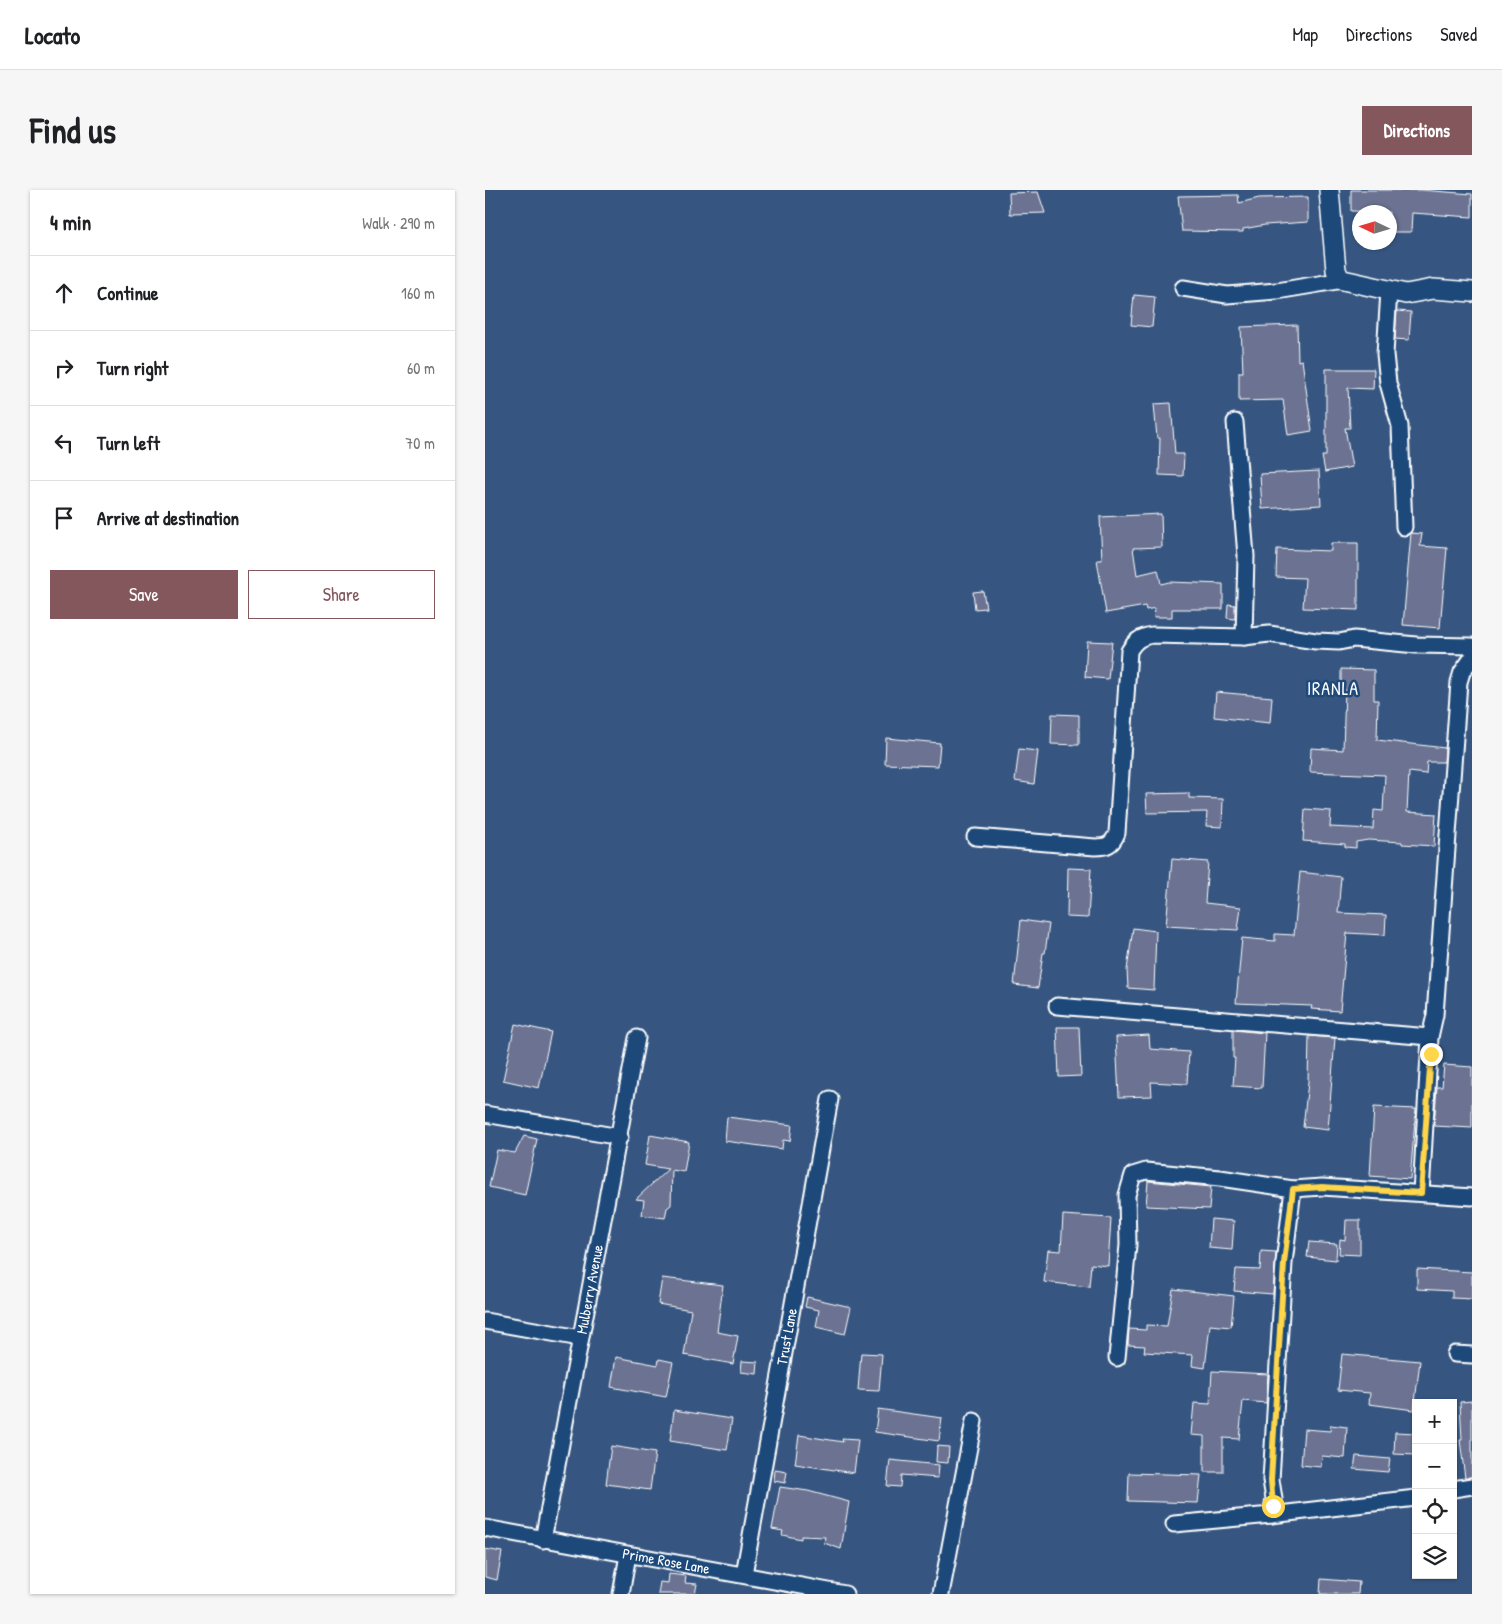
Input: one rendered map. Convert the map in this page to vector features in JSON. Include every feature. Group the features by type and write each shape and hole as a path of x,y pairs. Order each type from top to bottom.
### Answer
{"street":[{"path":"1329,190 1336,270 1343,280"},
{"path":"1183,288 1227,295 1277,291 1343,280 1406,294 1418,294 1433,289 1472,292"},
{"path":"1389,291 1385,354 1388,383 1400,426 1404,526"},
{"path":"1235,422 1246,556 1244,638"},
{"path":"975,837 1095,847 1107,846 1113,842 1117,833 1129,651 1135,642 1152,635 1244,638 1269,634 1316,641 1339,642 1354,639 1415,645 1472,646"},
{"path":"1421,1193 1430,1037 1435,1015 1459,682 1462,672 1472,658"},
{"path":"1057,1006 1430,1037"},
{"name":"Mulberry Avenue","path":"543,1540 580,1338 620,1137 637,1038"},
{"name":"Trust Lane","path":"744,1574 829,1099"},
{"path":"485,1114 620,1137"},
{"path":"1117,1358 1128,1245 1127,1195 1133,1175 1146,1171 1220,1178 1293,1189 1322,1187 1472,1197"},
{"path":"1271,1515 1274,1499 1271,1480 1284,1263 1293,1189"},
{"path":"485,1321 580,1338"},
{"path":"1455,1354 1472,1355"},
{"path":"941,1594 974,1421"},
{"path":"1457,1488 1472,1486"},
{"path":"1174,1524 1412,1498"},
{"name":"Prime Rose Lane","path":"485,1528 543,1540 744,1574 824,1592 845,1594"},
{"path":"621,1594 628,1555"}],"building":[{"path":"1351,190 1421,190 1472,194 1472,217 1412,213 1411,232 1397,232 1397,205 1352,205 1351,211"},
{"path":"1038,192 1045,213 1010,214 1009,193"},
{"path":"1238,195 1239,203 1259,198 1308,197 1308,222 1265,225 1243,229 1243,232 1182,231 1178,196"},
{"path":"1134,295 1155,297 1152,327 1131,325"},
{"path":"1397,311 1411,312 1409,340 1395,339"},
{"path":"1297,325 1298,361 1302,360 1312,431 1288,435 1283,400 1239,401 1239,372 1243,372 1241,327"},
{"path":"1326,369 1374,369 1373,389 1348,388 1350,428 1345,428 1352,467 1325,472 1322,456 1326,456"},
{"path":"1171,403 1175,454 1184,454 1183,476 1159,475 1160,438 1157,438 1154,404"},
{"path":"1319,471 1321,505 1262,509 1260,474"},
{"path":"1161,514 1162,547 1133,548 1137,575 1158,570 1161,584 1169,582 1223,584 1223,609 1172,609 1172,617 1154,617 1155,608 1146,610 1145,606 1106,613 1097,560 1102,560 1100,517"},
{"path":"1411,533 1422,534 1420,546 1447,548 1440,628 1403,625"},
{"path":"1331,543 1358,543 1358,610 1303,608 1305,578 1276,577 1277,549 1331,551"},
{"path":"983,591 986,608 975,609 973,592"},
{"path":"1228,604 1235,605 1235,619 1227,618"},
{"path":"1087,641 1112,642 1108,679 1085,677"},
{"path":"1341,669 1374,670 1374,700 1378,700 1377,740 1445,748 1444,762 1427,762 1426,774 1409,772 1407,812 1436,814 1434,846 1368,840 1356,842 1356,848 1345,847 1345,844 1303,841 1305,809 1331,811 1330,827 1373,829 1374,810 1383,811 1385,775 1310,772 1311,748 1343,750 1345,689 1341,689"},
{"path":"1216,692 1272,697 1270,723 1214,717"},
{"path":"1052,714 1079,715 1079,745 1051,744"},
{"path":"886,738 940,743 938,766 885,764"},
{"path":"1019,749 1038,751 1034,784 1015,781"},
{"path":"1189,793 1189,798 1223,799 1222,827 1206,826 1207,812 1147,813 1146,794"},
{"path":"1172,859 1208,862 1205,903 1241,907 1238,930 1166,926"},
{"path":"1068,868 1091,869 1088,918 1067,917"},
{"path":"1300,872 1341,877 1338,913 1386,915 1385,935 1347,933 1340,1011 1311,1009 1312,1006 1236,1003 1242,938 1275,941 1275,934 1294,935"},
{"path":"1021,920 1049,924 1038,988 1014,985"},
{"path":"1133,928 1156,931 1154,990 1128,988 1127,970"},
{"path":"515,1024 551,1032 539,1088 503,1080"},
{"path":"1057,1027 1079,1027 1081,1076 1059,1077"},
{"path":"1233,1030 1265,1033 1262,1088 1233,1086 1235,1058 1233,1058"},
{"path":"1149,1035 1150,1049 1189,1052 1187,1084 1151,1082 1152,1096 1119,1097 1116,1037"},
{"path":"1309,1036 1335,1038 1328,1130 1303,1127 1308,1082"},
{"path":"1444,1065 1472,1067 1472,1128 1434,1126 1437,1087 1442,1087"},
{"path":"1374,1107 1416,1109 1410,1179 1370,1176"},
{"path":"727,1117 792,1125 790,1141 783,1140 782,1149 725,1141"},
{"path":"650,1135 689,1142 684,1172 672,1170 671,1205 667,1208 665,1218 642,1215 644,1200 636,1199 668,1169 645,1165"},
{"path":"524,1136 537,1139 525,1195 489,1187 497,1150 515,1153"},
{"path":"1148,1181 1211,1187 1209,1209 1146,1206"},
{"path":"1063,1215 1111,1218 1108,1266 1091,1264 1089,1287 1044,1282 1048,1250 1061,1251"},
{"path":"1211,1219 1234,1221 1232,1250 1209,1248"},
{"path":"1346,1220 1360,1220 1360,1255 1339,1254 1340,1239 1345,1240"},
{"path":"1309,1242 1337,1244 1336,1260 1307,1257"},
{"path":"1261,1251 1276,1252 1273,1294 1234,1291 1236,1269 1260,1270"},
{"path":"1417,1269 1472,1272 1472,1299 1452,1298 1452,1291 1417,1289"},
{"path":"662,1278 723,1285 717,1332 738,1336 733,1364 684,1355 691,1310 658,1304"},
{"path":"1173,1289 1234,1296 1231,1327 1210,1325 1205,1368 1192,1366 1193,1355 1144,1352 1145,1346 1128,1345 1129,1329 1146,1330 1146,1325 1167,1326"},
{"path":"807,1297 851,1307 845,1334 816,1327 819,1310 805,1307"},
{"path":"861,1353 882,1354 879,1391 858,1390"},
{"path":"1342,1354 1420,1361 1415,1399 1412,1399 1412,1410 1369,1404 1370,1393 1338,1390"},
{"path":"616,1357 658,1365 659,1359 673,1362 666,1397 611,1387"},
{"path":"742,1361 758,1362 757,1374 741,1372"},
{"path":"1212,1371 1268,1374 1266,1403 1243,1401 1239,1439 1223,1438 1223,1472 1204,1472 1204,1436 1191,1435 1194,1403 1210,1404"},
{"path":"1472,1401 1472,1477 1465,1478 1460,1440 1462,1440 1460,1402"},
{"path":"878,1409 942,1418 939,1441 875,1432"},
{"path":"674,1410 732,1419 727,1450 670,1441"},
{"path":"1331,1425 1347,1427 1345,1458 1322,1456 1321,1467 1301,1465 1304,1429 1330,1431"},
{"path":"1395,1432 1412,1433 1412,1455 1394,1454"},
{"path":"799,1435 843,1442 842,1439 858,1440 854,1473 795,1464"},
{"path":"611,1446 655,1453 650,1490 606,1484"},
{"path":"937,1446 949,1447 948,1463 936,1462"},
{"path":"1356,1456 1390,1459 1388,1472 1354,1469"},
{"path":"890,1460 939,1465 938,1478 901,1475 900,1487 887,1486"},
{"path":"775,1470 787,1472 785,1483 774,1481"},
{"path":"1129,1473 1201,1475 1198,1503 1128,1501"},
{"path":"780,1487 808,1491 849,1502 841,1549 824,1543 825,1537 801,1536 801,1539 782,1535 783,1531 772,1529"},
{"path":"485,1549 502,1552 497,1580 485,1577"},
{"path":"669,1574 686,1576 685,1583 697,1584 695,1594 658,1594 660,1582 668,1583"},
{"path":"1321,1579 1359,1582 1358,1594 1320,1594"}],"district":[{"name":"IRANLA","path":"1333,689"}],"route":[{"path":"1273,1506 1274,1499 1271,1492 1271,1480 1281,1341 1284,1263 1293,1189 1322,1187 1421,1193 1431,1054"}]}
